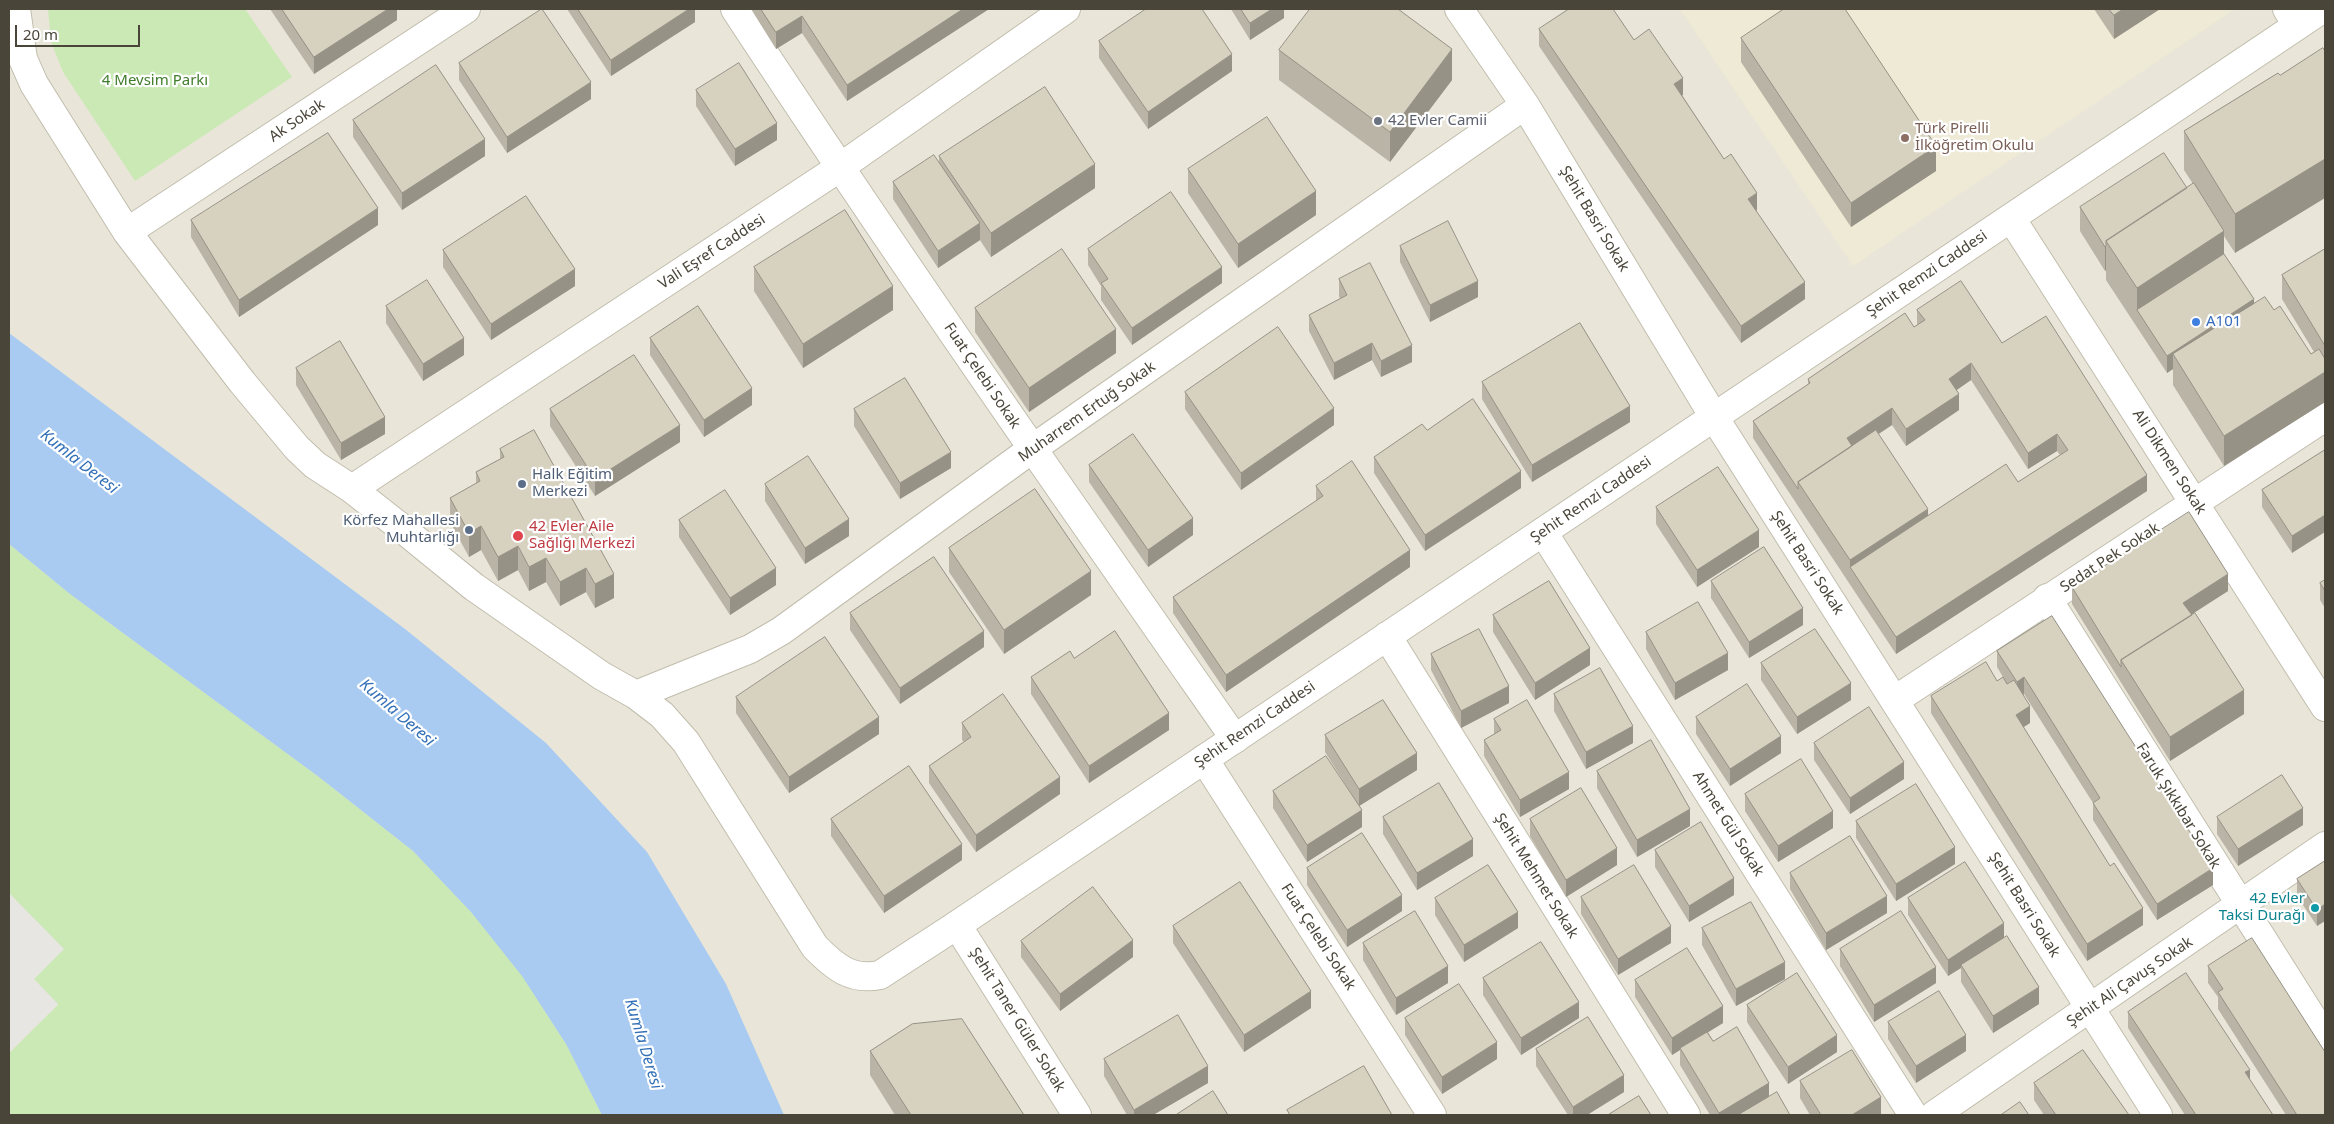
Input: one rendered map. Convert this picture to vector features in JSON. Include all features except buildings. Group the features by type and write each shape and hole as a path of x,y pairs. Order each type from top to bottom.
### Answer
{"street":[{"path":"16,9 23,59 34,84 127,232 285,434 315,465 352,489 474,587 602,676 636,695"},
{"name":"Ak Sokak","path":"127,232 466,9"},
{"name":"Fuat Çelebi Sokak","path":"735,9 839,168 1032,449 1235,739"},
{"name":"Vali Eşref Caddesi","path":"352,489 839,168 1066,9"},
{"name":"Şehit Basri Sokak","path":"1459,9 1525,105 1714,417 2158,1115"},
{"name":"Şehit Remzi Caddesi","path":"636,695 662,715 686,742 815,947 830,961 856,976 868,978 880,975 2011,218 2292,17 2322,9"},
{"name":"Muharrem Ertuğ Sokak","path":"636,695 750,649 781,631 1032,449 1525,105"},
{"name":"Ali Dikmen Sokak","path":"2011,218 2196,502 2325,707"},
{"name":"Sedat Pek Sokak","path":"1895,700 2325,416"},
{"name":"Ahmet Gül Sokak","path":"1543,532 1913,1115"},
{"name":"Faruk Şıkkıbar Sokak","path":"2047,598 2325,1038"},
{"name":"Şehit Mehmet Sokak","path":"1387,636 1686,1115"},
{"name":"Fuat Çelebi Sokak","path":"1204,759 1432,1115"},
{"name":"Şehit Ali Çavuş Sokak","path":"1934,1115 2241,906 2325,846"},
{"name":"Şehit Taner Güler Sokak","path":"957,925 1077,1115"}],"shaded area":[{"path":"9,9 2325,9 2325,1115 9,1115"},
{"name":"Türk Pirelli İlköğretim Okulu","path":"1680,9 2235,9 1853,266"},
{"path":"9,893 64,949 34,979 58,1004 9,1053"}],"green space":[{"name":"4 Mevsim Parkı","path":"48,9 245,9 292,77 135,181 63,72 51,42"},
{"path":"9,544 70,594 319,777 413,851 471,912 522,975 566,1044 602,1115 9,1115 9,1053 58,1005 34,979 63,949 9,893"}],"water":[{"name":"Kumla Deresi","path":"9,333 405,629 546,743 647,852 726,984 784,1115 602,1115 566,1044 522,976 471,912 413,851 319,777 70,594 9,544"}],"place":[{"name":"42 Evler Camii","path":"1378,121"},
{"name":"Türk Pirelli İlköğretim Okulu","path":"1905,138"},
{"name":"A101","path":"2196,322"},
{"name":"Halk Eğitim Merkezi","path":"522,484"},
{"name":"Körfez Mahallesi Muhtarlığı","path":"469,530"},
{"name":"42 Evler Aile Sağlığı Merkezi","path":"518,536"},
{"name":"42 Evler Taksi Durağı","path":"2315,908"}]}
